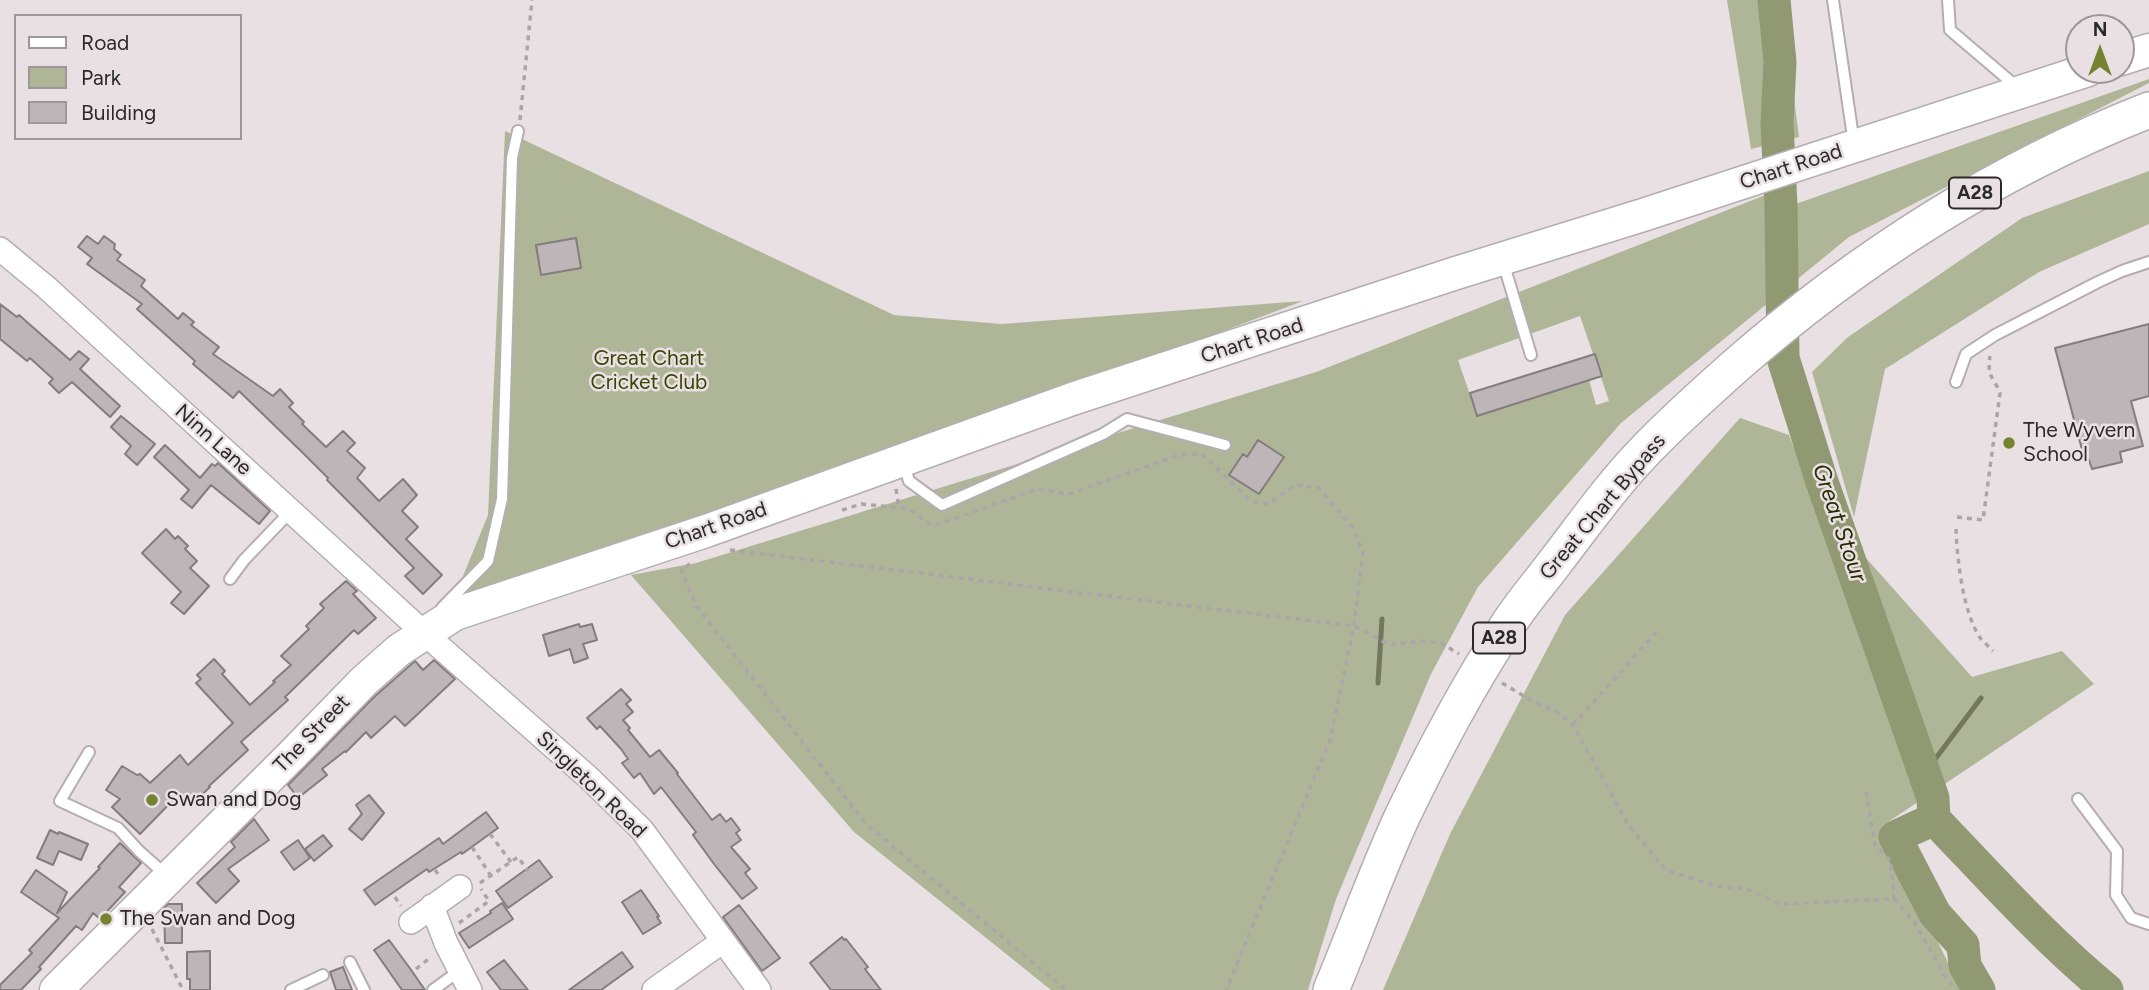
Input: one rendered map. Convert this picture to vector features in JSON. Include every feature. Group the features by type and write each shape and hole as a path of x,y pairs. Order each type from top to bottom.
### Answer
{"main road":[{"name":"Great Chart Bypass","path":"1332,990 1402,818 1450,724 1505,629 1570,542 1641,455 1702,395 1757,347 1815,300 1909,234 1976,193 2073,142 2149,110"}],"street":[{"name":"Chart Road","path":"424,633 455,614 693,535 1072,399 2065,77"},
{"name":"Ninn Lane","path":"0,249 46,287 424,633"},
{"name":"The Street","path":"56,990 364,681 399,650 424,633"},
{"name":"Singleton Road","path":"424,633 589,778 642,830 760,990"},
{"path":"411,922 460,887"},
{"path":"432,906 465,980"},
{"path":"654,990 723,941"}],"lane":[{"path":"1833,0 1854,147"},
{"path":"1948,0 1950,30 2022,91"},
{"path":"424,633 429,621 488,561 502,499 512,158 518,131"},
{"path":"1503,259 1531,355"},
{"path":"1956,382 1966,354 1993,336 2098,282 2122,271 2147,265"},
{"path":"903,461 909,481 942,505 1104,434 1127,419 1225,445"},
{"path":"230,579 244,560 291,511"},
{"path":"89,752 60,801 118,828 168,877"},
{"path":"2078,799 2117,851 2116,895 2131,918 2149,924"},
{"path":"349,962 364,990"},
{"path":"291,990 323,975"},
{"path":"433,990 465,980"}],"path":[{"path":"518,131 532,0"},
{"path":"1957,517 1983,520 2000,393 1989,373 1993,336"},
{"path":"837,512 862,504 909,509 933,526 1038,489 1069,494 1179,455 1202,454 1251,501 1268,504 1296,485 1319,488 1351,525 1363,552 1354,626 1330,740 1226,990"},
{"path":"1956,529 1957,559 1973,622 1981,638 1993,651"},
{"path":"735,543 723,549 1354,626 1390,645 1423,641 1441,643 1463,657"},
{"path":"691,564 681,569 695,604 866,824 1066,990"},
{"path":"1573,725 1659,629"},
{"path":"1497,680 1534,702 1556,711 1573,725 1629,826 1666,870 1715,886 1747,889 1779,904 1894,899"},
{"path":"1866,792 1875,845 1891,861 1894,899 1915,923 1957,990"},
{"path":"490,834 511,862"},
{"path":"472,847 491,876"},
{"path":"443,935 489,901 478,884 518,857 528,871"},
{"path":"139,905 183,990"}],"green space":[{"path":"1727,0 1781,0 1799,137 1751,149"},
{"path":"2149,79 2149,83 1849,237 1621,423 1478,587 1431,674 1336,899 1308,990 1051,990 854,832 631,575 696,563 1316,372 1768,194 1790,206","holes":["1580,316 1609,401 1596,405 1589,380 1477,415 1458,360"]},
{"name":"Great Chart Cricket Club","path":"505,131 894,315 1002,324 1303,301 969,427 454,598 488,515"},
{"path":"2149,171 2149,224 2039,272 1885,369 1854,517 1812,372 1848,337 2022,218"},
{"path":"1740,418 1789,435 1831,542 1849,539 1972,677 2062,651 2094,684 1882,826 1952,971 1965,990 1383,990 1450,834 1565,615"}],"building":[{"path":"87,236 98,244 104,236 115,244 114,249 121,255 117,260 145,280 141,286 178,319 183,313 194,322 191,325 219,347 213,354 273,396 280,389 293,403 289,407 304,422 302,424 326,447 343,431 355,443 347,451 365,468 357,478 379,501 403,479 417,495 402,511 418,527 406,539 442,575 423,594 405,576 414,568 303,453 239,391 233,398 193,364 195,361 137,309 142,304 87,264 92,258 78,247"},
{"path":"576,238 581,268 541,275 536,245"},
{"path":"0,304 17,317 19,315 70,360 79,351 89,359 80,369 120,406 110,417 72,382 59,393 49,383 53,379 30,358 27,361 0,339"},
{"path":"2149,324 2149,396 2131,401 2143,446 2120,452 2122,462 2092,469 2089,460 2085,461 2055,348"},
{"path":"1595,354 1602,376 1477,416 1470,393"},
{"path":"121,416 155,444 137,465 125,454 131,446 111,427"},
{"path":"1258,440 1284,457 1259,494 1229,475 1243,454 1247,457"},
{"path":"165,445 200,478 212,464 215,466 218,463 270,511 259,524 211,485 192,508 181,499 189,490 154,457"},
{"path":"166,529 175,539 178,536 188,546 185,549 197,561 190,568 209,586 184,614 171,603 181,592 142,553"},
{"path":"346,581 357,591 353,594 376,618 358,634 354,630 285,697 288,700 241,742 248,750 191,805 180,793 140,834 112,807 120,799 106,790 122,766 137,775 140,774 150,783 180,755 188,765 233,723 196,683 201,679 197,675 214,659 225,671 222,674 250,705 291,665 281,656 309,629 306,626 324,608 320,604"},
{"path":"579,624 580,627 592,624 597,640 583,644 588,658 574,663 570,649 549,656 543,635"},
{"path":"434,660 455,679 405,726 395,716 371,738 366,732 346,752 322,769 327,775 298,798 288,785 373,698 415,661 423,670"},
{"path":"621,689 631,700 626,704 633,712 623,720 650,757 659,750 712,820 720,814 726,822 731,818 740,830 736,833 741,840 731,847 750,869 745,873 757,888 742,899 693,835 696,832 661,787 654,794 640,773 634,778 622,763 628,759 621,749 600,726 597,729 587,718"},
{"path":"369,795 384,813 362,840 349,829 362,814 356,805"},
{"path":"486,812 498,828 462,854 461,852 429,872 427,869 375,905 364,890 439,838 443,844"},
{"path":"254,819 269,840 228,869 239,881 216,903 197,883 235,847 231,842"},
{"path":"50,830 88,844 81,860 59,851 53,865 37,858"},
{"path":"323,835 332,846 314,861 305,849"},
{"path":"298,840 310,858 294,870 281,852"},
{"path":"120,843 141,863 119,887 125,892 100,919 93,913 82,930 76,926 21,990 0,990 0,985 32,953 29,950 59,918 21,892 36,870 67,892 57,913"},
{"path":"539,860 552,877 508,908 496,891"},
{"path":"641,890 661,923 643,934 622,902"},
{"path":"502,903 513,919 469,948 459,933"},
{"path":"168,904 182,904 182,943 165,943 164,908"},
{"path":"739,905 780,958 762,971 723,917"},
{"path":"842,937 868,967 865,969 881,990 831,990 810,963"},
{"path":"389,940 425,990 402,990 374,950"},
{"path":"210,951 210,990 190,990 190,979 187,979 187,952"},
{"path":"622,952 633,967 601,990 569,990"},
{"path":"504,960 528,990 501,990 487,972"},
{"path":"343,967 352,990 336,990 330,972"}],"waterway":[{"name":"Great Stour","path":"1774,0 1780,62 1777,123 1783,358 1822,482 1933,798 1934,819 1895,837 1935,914 1963,945 1965,966 1979,990"},
{"path":"1378,683 1382,619"},
{"path":"1933,798 1927,770 1981,698"},
{"path":"1934,819 2040,929 2107,990"}],"place":[{"name":"The Wyvern School","path":"2009,443"},
{"name":"Swan and Dog","path":"152,800"},
{"name":"The Swan and Dog","path":"106,919"}]}
